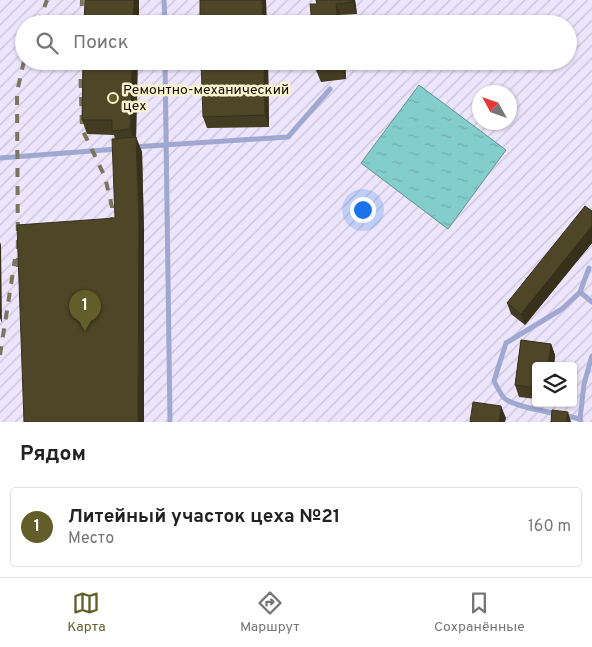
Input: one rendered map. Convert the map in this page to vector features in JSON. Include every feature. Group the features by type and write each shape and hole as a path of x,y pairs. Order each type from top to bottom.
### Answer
{"lane":[{"path":"164,0 165,15"},
{"path":"165,70 170,422"},
{"path":"129,148 288,137 330,89"},
{"path":"0,158 120,148"},
{"path":"590,268 580,292 562,309 506,343 494,381 505,399 527,408 558,412 580,420 584,384 592,356"},
{"path":"580,292 592,302"}],"shaded area":[{"path":"0,0 592,0 592,422 0,422"}],"water":[{"path":"419,85 472,125 472,130 479,130 506,150 448,229 361,163"}],"building":[{"path":"85,0 134,0 133,15 84,15"},
{"path":"200,0 262,0 263,15 200,15"},
{"path":"316,0 352,0 352,2 336,4 337,15 311,15 310,4 317,4"},
{"name":"Ремонтно-механический цех","path":"83,70 132,70 130,129 112,131 112,120 82,120"},
{"path":"201,70 264,70 265,115 203,117"},
{"path":"136,137 139,217 138,422 24,422 17,225 115,218 112,139"},
{"path":"585,206 592,211 592,226 521,314 507,303"},
{"path":"521,340 551,344 549,362 532,362 532,387 515,385"},
{"path":"473,402 501,406 499,422 470,422"},
{"path":"552,410 568,412 566,422 551,422"}],"railway":[{"path":"41,15 47,0"},
{"path":"81,15 82,0"},
{"path":"18,267 17,92 22,70"},
{"path":"80,70 82,129 105,177 112,207 112,232"},
{"path":"0,355 15,259"}],"place":[{"name":"Ремонтно-механический цех","path":"113,98"},
{"name":"Литейный участок цеха №21","path":"85,331"}]}
